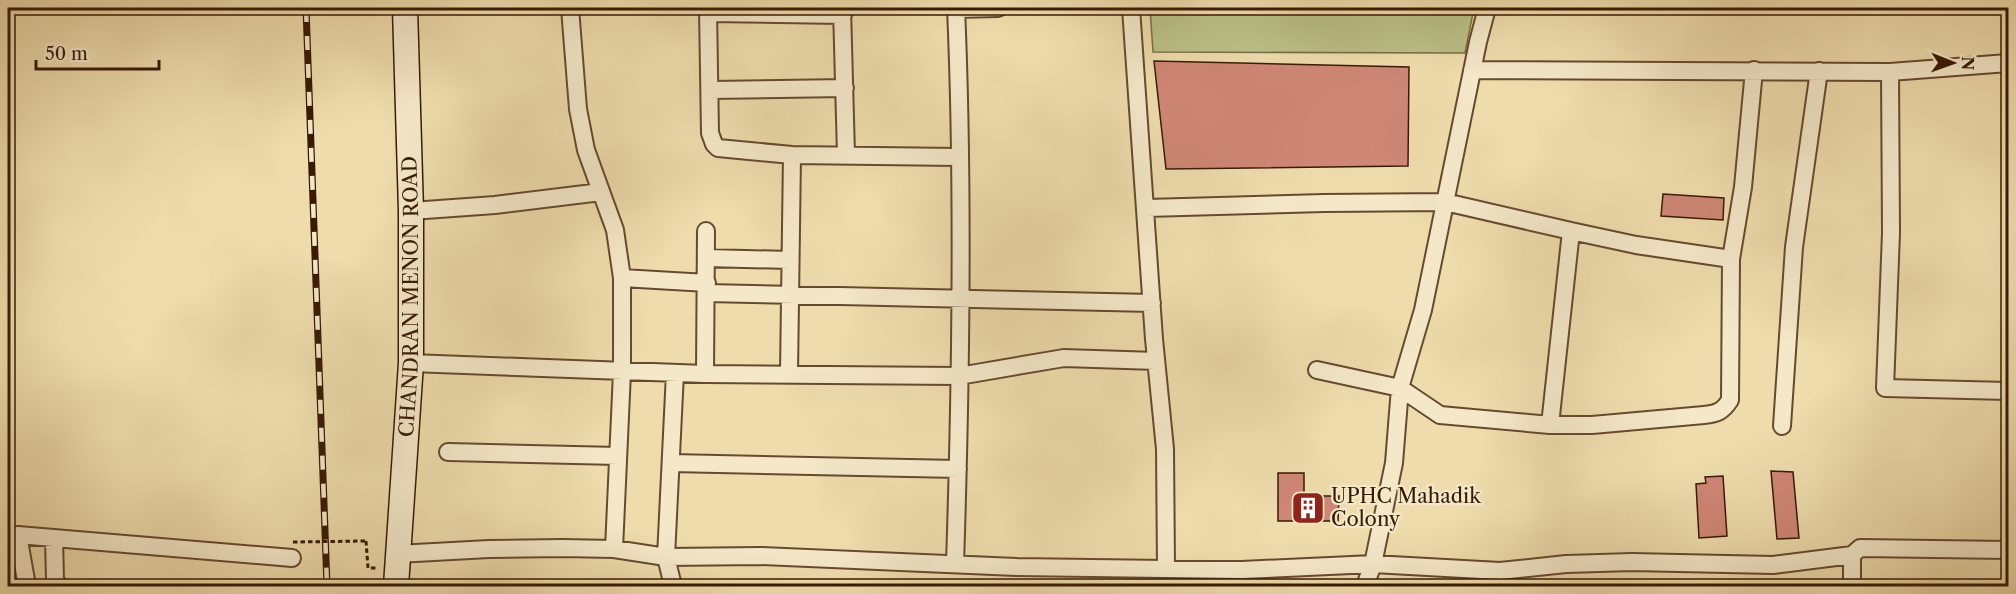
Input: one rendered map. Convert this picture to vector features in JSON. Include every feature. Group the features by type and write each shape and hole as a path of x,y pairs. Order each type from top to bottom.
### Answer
{"street":[{"name":"CHANDRAN MENON ROAD","path":"396,586 411,363 411,211 405,8"},
{"path":"570,8 578,109 586,150 615,230 622,278 622,372 614,549"},
{"path":"955,564 959,376 956,8 998,8"},
{"path":"1131,8 1147,208 1156,361 1165,449 1166,567"},
{"path":"1365,586 1373,564 1394,463 1400,388 1423,310 1472,70 1487,8"},
{"path":"846,155 842,11 708,10 710,133 718,148 792,155 959,158"},
{"path":"1472,70 1890,72 2008,63"},
{"path":"1317,370 1400,388 1440,415 1550,425 1592,425 1717,414 1730,400 1731,259 1740,215 1754,70"},
{"path":"1782,426 1794,247 1819,71"},
{"path":"1890,72 1891,233 1885,388 2008,391"},
{"path":"710,90 845,88"},
{"path":"789,373 792,155"},
{"path":"411,211 495,205 601,192"},
{"path":"1147,208 1445,202 1636,245 1731,259"},
{"path":"705,374 706,231"},
{"path":"1550,425 1571,231"},
{"path":"706,258 790,260"},
{"path":"622,278 706,288 790,294 1152,303"},
{"path":"411,363 705,374 959,376 1064,358 1156,361"},
{"path":"673,586 666,557 675,373"},
{"path":"448,452 618,456"},
{"path":"671,463 958,469"},
{"path":"27,586 13,535 293,550"},
{"path":"54,538 55,580 59,586"},
{"path":"397,554 489,549 614,549 666,557 761,556 1063,568 1166,567 1242,570 1373,564 1500,571 1632,562 1773,565 1852,555 1860,548 2008,550"},
{"path":"1851,586 1852,555"},
{"path":"1491,586 1500,571"}],"path":[{"path":"293,550 366,541 368,567"}],"green space":[{"path":"1150,8 1474,8 1465,53 1153,52"}],"building":[{"path":"1154,61 1409,67 1408,166 1166,169"},
{"path":"1663,194 1724,198 1723,220 1661,216"},
{"path":"1771,471 1793,472 1799,538 1777,539"},
{"name":"UPHC Mahadik Colony","path":"1278,473 1304,473 1304,496 1339,496 1338,521 1278,521"},
{"path":"1723,476 1727,536 1699,538 1696,484 1706,483 1705,477"}],"railway":[{"path":"306,8 327,586"}],"place":[{"name":"UPHC Mahadik Colony","path":"1308,508"}]}
